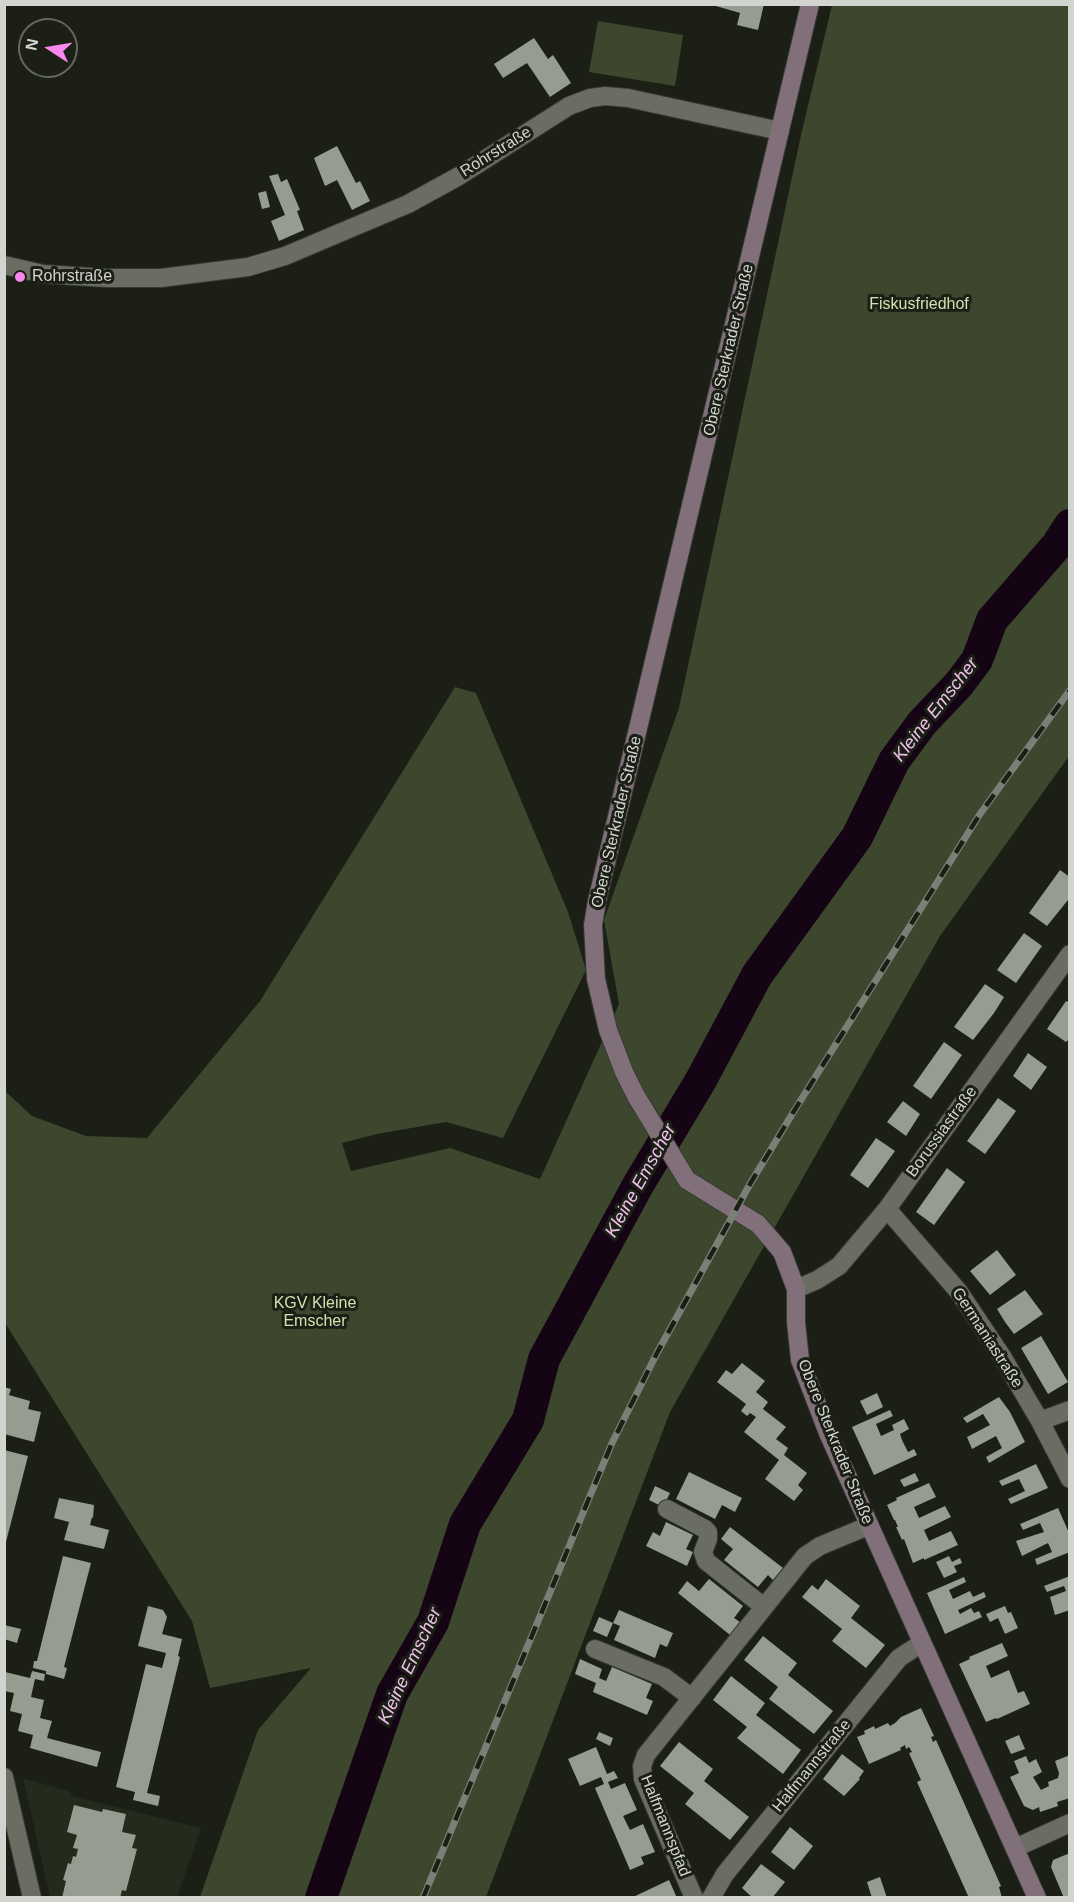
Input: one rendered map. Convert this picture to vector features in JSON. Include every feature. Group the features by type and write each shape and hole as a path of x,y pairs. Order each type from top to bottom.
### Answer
{"street":[{"name":"Obere Sterkrader Straße","path":"810,4 597,901 593,925 596,979 608,1030 624,1072 687,1180 758,1224 782,1252 796,1289 796,1322 800,1360 828,1433 1037,1898"},
{"name":"Rohrstraße","path":"4,265 43,274 106,278 161,278 249,267 285,256 408,204 459,176 570,106 590,98 605,96 628,98 780,131"},
{"name":"Borussiastraße","path":"796,1289 817,1280 839,1266 887,1209 1070,954"},
{"name":"Germaniastraße","path":"887,1209 959,1292 1003,1358 1040,1421 1070,1479"},
{"path":"1040,1421 1070,1410"},
{"path":"667,1509 708,1532 703,1552 706,1561 764,1607"},
{"name":"Halfmannspfad","path":"694,1898 643,1779 642,1766 646,1755 805,1556 820,1546 868,1526"},
{"name":"Halfmannstraße","path":"711,1898 725,1874 899,1658 922,1643"},
{"path":"596,1649 664,1677 692,1698"},
{"path":"4,1777 32,1898"},
{"path":"1016,1848 1070,1823"}],"shaded area":[{"path":"23,1778 71,1792 71,1796 201,1828 177,1897 50,1897"}],"green space":[{"path":"832,5 1069,5 1069,756 940,936 670,1412 486,1897 200,1897 258,1730 311,1668 210,1688 192,1621 5,1323 4,1090 32,1116 86,1136 147,1138 260,1001 455,687 476,693 568,912 586,970 503,1138 446,1122 377,1134 342,1143 351,1171 450,1148 540,1179 619,1004 604,920 679,708 801,135"},
{"path":"598,21 683,35 675,86 589,72"}],"building":[{"path":"709,4 764,4 758,30 737,25 740,13"},
{"path":"534,38 548,59 553,55 571,83 550,97 527,63 503,78 494,64"},
{"path":"337,146 356,183 360,181 370,201 352,210 337,180 325,186 314,158"},
{"path":"278,174 281,182 287,179 300,210 297,211 304,230 279,241 271,221 285,215 269,176"},
{"path":"266,191 270,207 262,209 258,193"},
{"path":"1060,870 1070,877 1070,896 1047,926 1029,913"},
{"path":"1024,933 1042,946 1016,983 997,970"},
{"path":"985,984 1004,997 973,1040 954,1027"},
{"path":"1070,998 1070,1038 1066,1042 1047,1029"},
{"path":"944,1042 962,1055 931,1099 913,1086"},
{"path":"1028,1053 1047,1067 1031,1090 1013,1076"},
{"path":"998,1098 1016,1111 985,1154 967,1141"},
{"path":"903,1101 920,1114 906,1136 887,1122"},
{"path":"876,1138 895,1151 868,1188 850,1175"},
{"path":"947,1168 965,1182 934,1225 916,1212"},
{"path":"997,1250 1016,1275 990,1295 970,1271"},
{"path":"1025,1290 1043,1314 1014,1334 997,1309"},
{"path":"1041,1336 1068,1382 1048,1394 1021,1348"},
{"path":"742,1363 765,1381 756,1392 768,1402 763,1409 786,1427 776,1439 788,1448 784,1455 807,1473 798,1485 803,1490 794,1501 765,1479 779,1460 744,1432 756,1417 750,1413 747,1416 741,1411 746,1404 717,1382 726,1370 732,1374"},
{"path":"4,1387 11,1389 9,1395 30,1401 28,1409 41,1412 34,1442 4,1434"},
{"path":"877,1393 883,1407 867,1415 860,1401"},
{"path":"999,1397 1010,1412 1025,1442 989,1463 986,1457 1002,1448 996,1436 972,1449 967,1437 990,1425 983,1414 967,1423 963,1418"},
{"path":"890,1410 893,1416 876,1424 881,1436 894,1430 892,1425 904,1419 909,1429 900,1434 902,1440 908,1452 914,1449 917,1455 874,1475 852,1427"},
{"path":"4,1450 28,1456 5,1546 4,1546"},
{"path":"1036,1464 1048,1488 1011,1504 1008,1499 1025,1491 1019,1479 1002,1486 999,1481"},
{"path":"689,1472 742,1498 735,1512 722,1505 715,1519 676,1499"},
{"path":"915,1473 919,1481 904,1487 900,1480"},
{"path":"929,1483 936,1497 914,1507 919,1518 945,1506 951,1517 924,1530 929,1541 951,1531 958,1545 913,1563 887,1505 897,1500 896,1498"},
{"path":"655,1486 670,1493 663,1507 649,1500"},
{"path":"59,1498 94,1505 90,1525 109,1530 104,1549 64,1540 69,1522 54,1518"},
{"path":"1058,1508 1070,1535 1070,1552 1037,1565 1035,1559 1052,1552 1048,1543 1022,1556 1016,1541 1044,1532 1040,1523 1023,1530 1020,1524"},
{"path":"666,1522 693,1535 686,1549 693,1552 687,1566 646,1546 653,1532 660,1536"},
{"path":"730,1527 783,1568 773,1580 768,1575 758,1587 724,1560 733,1549 721,1539"},
{"path":"63,1556 91,1563 64,1667 67,1668 64,1679 33,1668 34,1661 37,1661"},
{"path":"949,1556 952,1562 960,1558 962,1563 954,1566 957,1572 944,1578 936,1562"},
{"path":"1070,1576 1070,1610 1055,1615 1050,1597 1066,1591 1064,1586 1047,1592 1044,1586"},
{"path":"964,1577 966,1582 949,1590 953,1599 970,1591 973,1597 984,1592 986,1597 958,1610 960,1614 971,1608 974,1613 979,1611 982,1617 945,1634 927,1593"},
{"path":"709,1579 743,1606 734,1618 740,1622 730,1635 678,1593 687,1581 699,1591"},
{"path":"826,1579 860,1606 851,1618 885,1645 866,1668 832,1641 842,1629 802,1597 812,1585 818,1590"},
{"path":"148,1606 163,1610 167,1617 162,1634 182,1639 178,1656 180,1657 147,1793 160,1796 158,1806 133,1800 135,1792 116,1787 146,1664 162,1668 166,1653 138,1646"},
{"path":"1005,1606 1008,1613 1011,1612 1018,1628 1005,1634 998,1618 990,1622 986,1614"},
{"path":"619,1610 673,1633 667,1647 660,1644 655,1658 614,1640 620,1626 613,1623"},
{"path":"599,1617 613,1623 607,1637 593,1631"},
{"path":"4,1625 21,1629 17,1643 4,1639"},
{"path":"763,1636 797,1663 788,1675 833,1711 814,1734 769,1699 778,1687 744,1660"},
{"path":"1002,1643 1008,1656 986,1666 991,1678 1009,1670 1018,1693 1024,1691 1030,1704 986,1722 959,1664 970,1659 969,1657"},
{"path":"580,1659 602,1669 599,1678 606,1681 612,1667 652,1684 646,1698 653,1701 647,1715 593,1692 596,1683 575,1674"},
{"path":"32,1671 45,1674 44,1681 35,1679 31,1697 44,1700 40,1718 52,1721 47,1738 101,1752 97,1767 30,1748 33,1735 18,1731 22,1714 10,1711 14,1693 4,1691 4,1674 5,1672 30,1678"},
{"path":"731,1676 765,1703 756,1715 801,1750 783,1774 737,1738 747,1727 713,1700"},
{"path":"921,1708 934,1736 931,1737 933,1742 936,1740 1001,1886 999,1887 1002,1898 969,1898 917,1782 921,1780 909,1753 912,1752 909,1747 906,1749 905,1745 900,1748 901,1750 869,1764 857,1737 865,1734 864,1731 874,1726 875,1729 888,1723 890,1726 901,1717"},
{"path":"599,1732 613,1738 610,1746 596,1739"},
{"path":"1019,1735 1025,1749 1011,1754 1005,1741"},
{"path":"679,1742 713,1769 704,1781 749,1817 730,1840 685,1804 694,1793 660,1766"},
{"path":"596,1747 607,1774 614,1771 618,1778 608,1782 611,1789 625,1783 637,1810 623,1816 630,1830 643,1824 655,1852 641,1857 644,1864 630,1870 595,1788 604,1784 601,1777 580,1786 568,1759"},
{"path":"842,1754 864,1771 860,1779 844,1796 823,1779"},
{"path":"1070,1755 1070,1798 1057,1802 1058,1806 1040,1812 1039,1807 1033,1810 1024,1806 1010,1777 1019,1773 1014,1761 1026,1756 1029,1763 1036,1759 1042,1772 1033,1777 1041,1790 1049,1786 1048,1782 1058,1778 1059,1773 1055,1761"},
{"path":"74,1805 102,1812 103,1809 126,1814 122,1832 136,1835 132,1848 137,1849 126,1891 122,1890 120,1898 62,1898 66,1881 63,1880 68,1863 71,1864 73,1856 76,1857 78,1849 73,1848 77,1835 67,1832"},
{"path":"790,1827 813,1846 794,1870 771,1852"},
{"path":"1070,1853 1070,1898 1064,1898 1051,1867 1053,1860"},
{"path":"761,1864 785,1882 772,1898 753,1898 742,1888"},
{"path":"880,1877 887,1898 872,1898 867,1882"},
{"path":"669,1880 677,1898 631,1898"}],"waterway":[{"name":"Kleine Emscher","path":"321,1898 392,1694 433,1622 465,1524 528,1420 544,1359 638,1185 701,1080 757,975 857,837 894,761 922,723 959,684 977,660 992,620 1057,545 1070,525"}],"railway":[{"path":"423,1898 612,1443 657,1353 750,1184 794,1111 980,814 1070,690"}],"place":[{"name":"Rohrstraße","path":"20,277"}],"park label":[{"name":"Fiskusfriedhof","path":"919,305"},
{"name":"KGV Kleine Emscher","path":"315,1313"}]}
